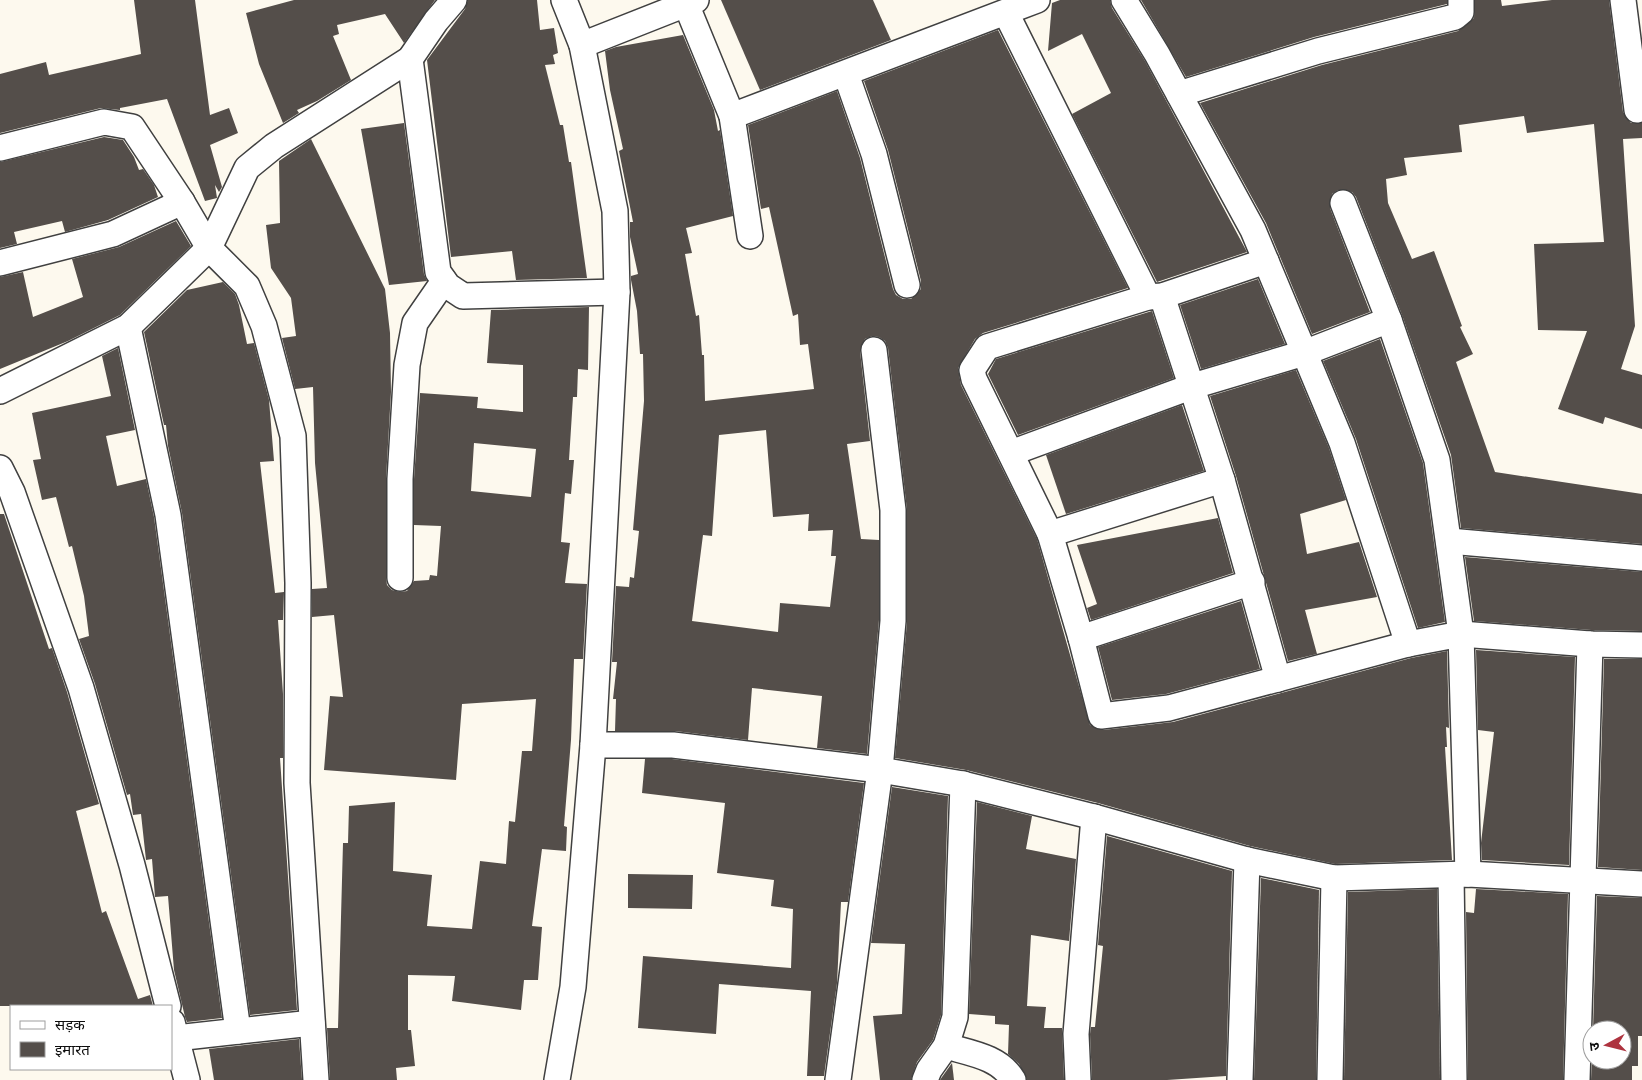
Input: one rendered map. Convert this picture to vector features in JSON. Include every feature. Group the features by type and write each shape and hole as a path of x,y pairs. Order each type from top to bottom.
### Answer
{"street":[{"path":"0,391 128,327 209,248 247,168 274,146 410,59 436,21 454,0"},
{"path":"557,1080 574,988 593,745 617,292 615,211 582,45 564,0"},
{"path":"1124,0 1179,94 1253,230 1342,443 1408,644"},
{"path":"1179,94 1318,51 1455,17 1461,12 1461,0"},
{"path":"1622,0 1637,110"},
{"path":"582,45 691,2 732,116 750,236"},
{"path":"732,116 1025,4 1193,386 1252,582 1278,680"},
{"path":"410,59 438,272 448,286 463,296 617,292"},
{"path":"846,74 874,154 907,285"},
{"path":"0,148 104,122 132,127 182,202 209,248 247,286 264,326 293,436 298,583 298,784 316,1080"},
{"path":"0,263 113,234 182,202"},
{"path":"1343,204 1389,320 1437,460 1461,634 1460,874 1454,1080"},
{"path":"1266,261 987,348 972,370 974,380 1050,534 1081,638 1101,716 1169,708 1408,644 1461,634 1590,644 1642,645"},
{"path":"400,578 400,479 407,365 415,323 444,280"},
{"path":"1010,453 1193,386 1304,353 1389,320"},
{"path":"128,327 168,515 238,1031"},
{"path":"838,1080 880,770 893,621 894,510 874,350"},
{"path":"0,468 6,495 81,688 132,865 168,1005"},
{"path":"1050,534 1222,480"},
{"path":"1449,541 1642,558"},
{"path":"1081,638 1252,582"},
{"path":"1577,1080 1590,644"},
{"path":"593,745 673,745 880,770 963,784 1094,817 1247,860 1334,878 1460,874 1642,884"},
{"path":"925,1080 929,1070 946,1046 955,1017 963,784"},
{"path":"1078,1080 1076,1034 1094,817"},
{"path":"1240,1080 1247,860"},
{"path":"1330,1080 1334,878"},
{"path":"187,1080 174,1028 238,1031 312,1023"},
{"path":"946,1046 989,1059 1008,1070 1013,1080"}],"building":[{"path":"134,0 195,0 210,115 229,108 238,133 210,145 222,187 219,192 215,185 217,198 205,201 167,99 120,108 120,110 101,108 0,133 0,74 46,62 49,75 141,54"},
{"path":"294,0 435,0 404,43 385,14 337,25 339,34 333,36 351,80 317,101 297,110 299,113 283,123 259,64 246,13"},
{"path":"468,0 537,0 540,30 554,28 558,53 553,55 555,64 545,65 560,125 563,125 569,162 571,162 587,278 516,280 512,251 451,257 427,60 465,9"},
{"path":"721,0 873,0 891,40 760,90"},
{"path":"1060,0 1110,0 1112,8 1145,61 1247,252 1157,282 1072,114 1111,93 1082,34 1048,51 1052,3"},
{"path":"1141,0 1447,0 1447,4 1314,37 1186,77"},
{"path":"1475,0 1501,0 1502,6 1552,0 1609,0 1623,112 1631,123 1642,123 1642,138 1623,139 1635,326 1621,369 1642,375 1642,429 1605,417 1603,424 1558,409 1587,331 1538,330 1534,244 1604,242 1594,124 1527,133 1524,116 1459,125 1462,152 1404,158 1407,175 1386,179 1388,203 1412,259 1434,251 1462,326 1460,327 1473,354 1456,362 1495,472 1642,494 1642,544 1461,528 1451,455 1402,315 1356,197 1352,192 1338,190 1332,194 1330,208 1370,312 1312,334 1266,223 1200,103 1322,65 1458,31 1474,18"},
{"path":"998,30 1128,288 983,333 975,339 958,368 961,385 1037,539 1090,725 1103,730 1173,722 1411,658 1447,651 1449,728 1446,727 1447,747 1445,747 1452,860 1335,864 1250,846 1098,803 966,770 895,758 907,622 907,510 888,348 885,341 879,337 872,336 865,339 860,351 870,441 847,444 861,539 879,540 879,620 867,754 817,748 822,696 752,688 748,740 675,731 615,731 616,699 613,699 617,662 612,662 616,586 629,587 630,577 634,578 639,531 633,530 644,401 643,354 640,354 637,311 631,280 631,276 638,274 630,237 630,222 633,222 619,151 623,149 610,90 605,51 616,47 683,35 714,110 718,131 720,130 733,216 686,228 692,253 685,254 696,316 699,315 702,355 704,355 705,401 814,389 808,344 800,345 798,314 793,316 769,207 761,209 748,125 837,91 860,158 893,289 896,295 903,299 911,299 921,289 921,281 888,150 864,81","holes":["766,430 773,517 809,514 808,531 833,530 831,556 836,556 830,607 780,603 778,632 692,621 703,535 712,536 719,435"]},
{"path":"404,123 424,274 427,281 389,285 361,129"},
{"path":"104,137 123,140 134,157 139,170 143,169 154,185 158,197 108,220 65,232 62,221 14,232 17,244 0,248 0,162"},
{"path":"311,139 385,289 390,333 391,392 386,479 386,578 387,585 392,590 407,591 414,581 429,580 430,575 437,576 441,526 414,525 414,479 420,393 478,397 477,408 523,412 523,365 487,363 491,310 589,307 588,370 578,369 577,397 573,397 569,460 574,460 571,494 565,493 561,542 570,543 565,583 587,584 583,659 574,659 571,740 564,826 567,827 566,851 542,849 532,926 542,927 538,980 524,980 521,1010 452,1001 455,976 408,975 408,1030 411,1030 415,1066 396,1068 397,1080 330,1080 327,1028 338,1028 343,843 348,843 349,806 395,802 393,871 432,875 427,926 472,929 480,861 506,864 509,821 515,822 522,751 532,751 536,699 462,704 456,780 324,770 330,696 343,697 334,615 312,617 312,589 327,588 315,463 313,387 295,389 282,338 296,336 291,298 271,268 266,225 280,223 279,161","holes":["474,443 536,449 531,497 471,491"]},
{"path":"176,221 191,246 120,315 68,341 0,369 0,277 23,272 33,317 83,297 72,259 119,247"},
{"path":"1258,279 1285,344 1201,369 1180,305"},
{"path":"223,282 235,294 247,344 254,343 269,400 274,461 260,462 275,593 284,592 283,620 278,620 283,694 283,758 280,758 297,1010 250,1015 182,513 168,446 166,425 164,425 144,332 187,290"},
{"path":"1152,311 1174,378 1018,435 988,374 996,359"},
{"path":"1380,339 1423,463 1445,622 1418,628 1356,439 1323,361"},
{"path":"118,348 135,430 106,436 117,486 146,479 154,517 222,1018 187,1022 185,1017 174,970 168,896 155,897 152,859 146,860 141,814 133,815 130,794 127,795 95,684 79,639 89,636 84,596 72,546 69,547 56,497 42,500 33,460 41,459 32,413 111,396 102,356"},
{"path":"1296,370 1329,448 1346,500 1300,514 1307,554 1359,542 1377,597 1305,610 1317,654 1288,661 1236,476 1210,396"},
{"path":"1182,405 1204,471 1066,514 1046,455"},
{"path":"0,514 4,514 49,649 52,648 67,692 99,804 76,811 102,913 106,911 138,999 150,995 153,1005 0,1006"},
{"path":"1218,518 1233,573 1091,620 1087,608 1097,604 1077,545"},
{"path":"1465,557 1642,572 1642,631 1591,630 1474,621"},
{"path":"1241,601 1260,669 1166,694 1112,700 1098,647"},
{"path":"1476,650 1575,657 1569,865 1482,860 1481,843 1494,732 1478,730"},
{"path":"1604,659 1642,659 1642,870 1598,867"},
{"path":"645,759 672,759 864,783 848,902 841,902 837,983 824,1076 807,1076 811,991 719,984 716,1034 638,1028 643,956 791,968 793,909 771,906 774,880 717,873 725,803 642,793"},
{"path":"892,787 948,796 941,1015 933,1040 917,1062 911,1080 880,1080 873,1016 902,1014 905,944 871,943"},
{"path":"977,802 1032,816 1026,849 1076,859 1069,941 1031,935 1027,1006 1046,1007 1044,1028 1062,1028 1064,1080 1027,1080 1019,1064 1008,1054 1009,1025 995,1024 995,1016 969,1014"},
{"path":"1107,836 1232,871 1226,1076 1167,1080 1092,1080 1090,1034 1091,1027 1095,1027 1103,946 1098,945"},
{"path":"628,874 693,875 692,909 628,908"},
{"path":"1261,878 1319,890 1316,1080 1254,1080"},
{"path":"1437,889 1440,1080 1344,1080 1348,892"},
{"path":"1476,889 1568,894 1563,1080 1468,1080 1466,912 1474,913"},
{"path":"1597,896 1642,898 1642,1036 1638,1036 1638,1066 1632,1066 1632,1020 1593,1020"},
{"path":"299,1039 302,1080 214,1080 209,1049"},
{"path":"952,1063 954,1080 940,1080 942,1077"},
{"path":"1591,1070 1632,1070 1632,1080 1591,1080"}]}
